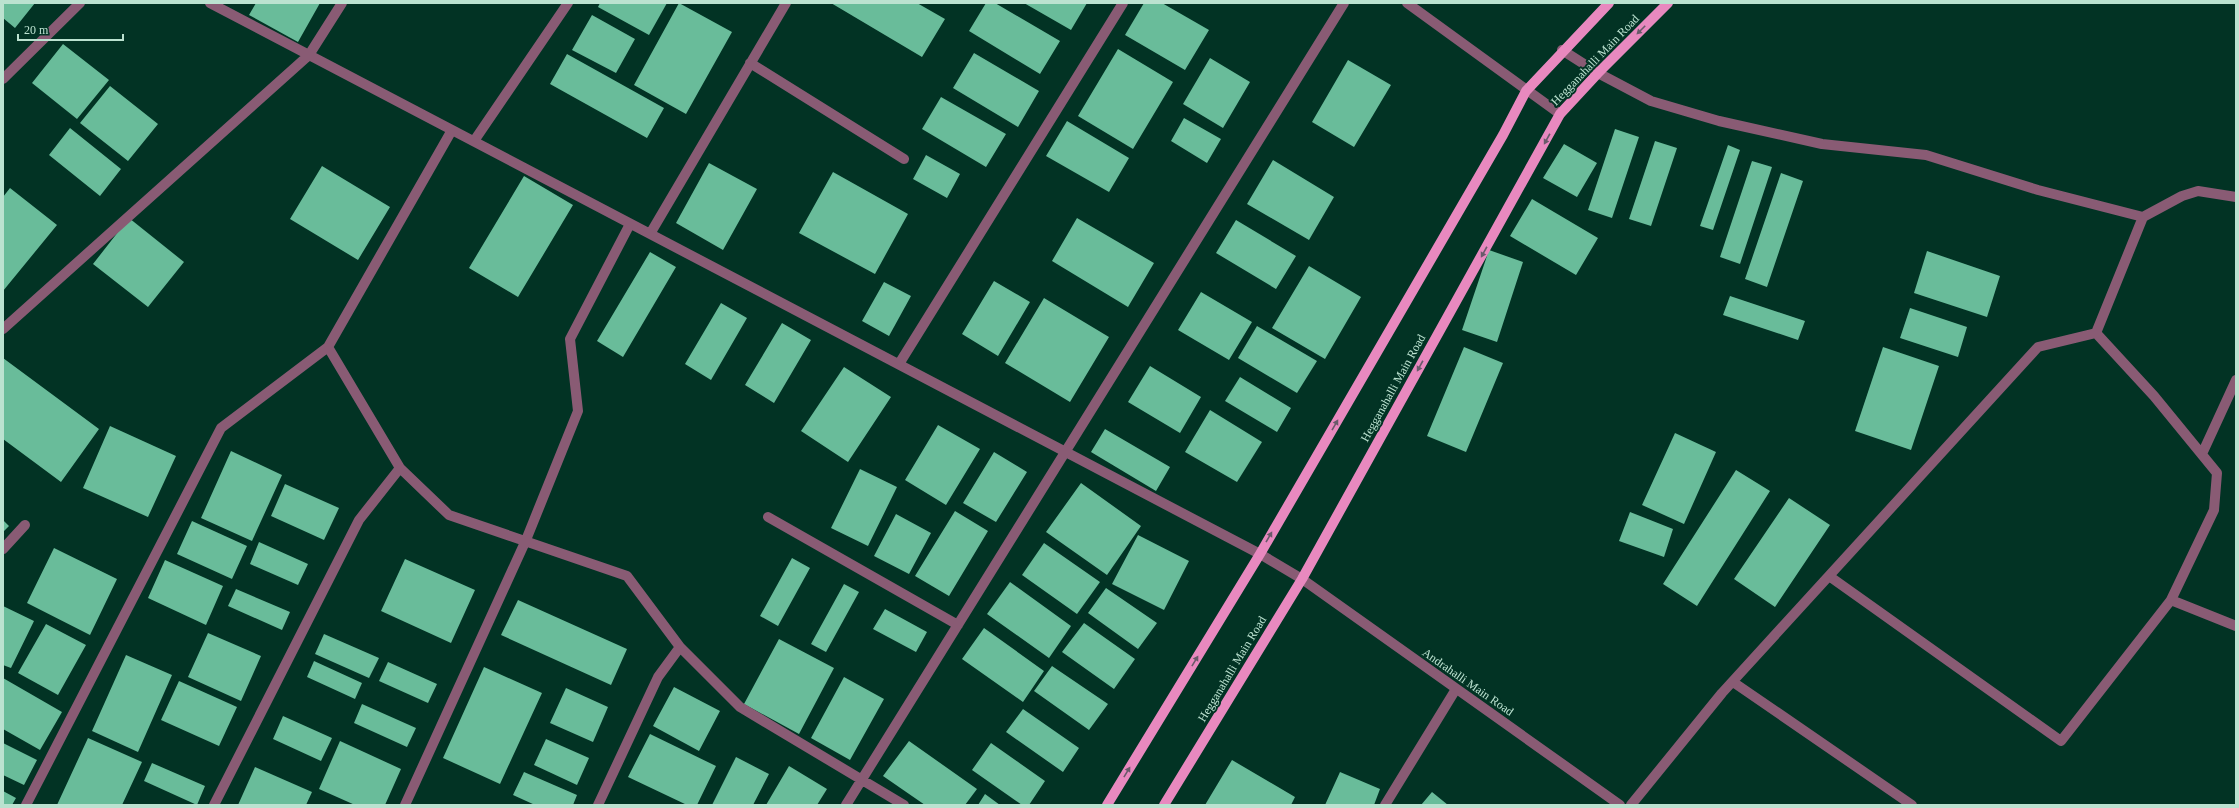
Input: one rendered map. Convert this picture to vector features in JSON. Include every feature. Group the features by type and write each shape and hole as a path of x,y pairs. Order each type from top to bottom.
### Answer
{"main road":[{"path":"1107,805 1260,554 1500,142 1526,91 1562,50 1609,3"},
{"name":"Hegganahalli Main Road","path":"1164,805 1302,579 1560,114 1598,73 1668,3"}],"street":[{"path":"3,79 80,3"},
{"name":"Andrahalli Main Road","path":"210,3 1260,554 1302,579 1620,805"},
{"path":"3,329 309,55 342,3"},
{"path":"474,141 568,3"},
{"path":"650,234 786,3"},
{"path":"898,364 1123,3"},
{"path":"846,805 1344,3"},
{"path":"1407,3 1526,91 1560,114"},
{"path":"1562,50 1598,73 1651,101 1719,121 1822,144 1926,155 2038,190 2143,218"},
{"path":"750,63 904,159"},
{"path":"26,805 221,428 328,347 452,130"},
{"path":"2096,333 2143,218 2182,196 2198,192 2236,197"},
{"path":"405,805 526,540 578,410 570,339 630,224"},
{"path":"1829,576 2061,741 2171,600 2214,510 2218,473 2154,396 2096,333"},
{"path":"1631,805 1733,682 2038,347 2096,333"},
{"path":"328,347 400,468 448,515 526,540 626,576 680,647 740,707 863,779 904,805"},
{"path":"2202,454 2236,380"},
{"path":"214,805 359,520 400,468"},
{"path":"768,517 958,625"},
{"path":"3,549 25,525"},
{"path":"2171,600 2236,626"},
{"path":"598,805 658,677 680,647"},
{"path":"1733,682 1912,805"},
{"path":"1385,805 1456,689"}],"building":[{"path":"3,3 35,3 15,28 3,18"},
{"path":"256,3 320,3 298,42 249,15"},
{"path":"600,3 667,3 649,35 598,7"},
{"path":"679,3 732,32 686,114 634,85"},
{"path":"831,3 917,3 945,19 922,57"},
{"path":"986,3 995,3 1060,41 1040,74 969,31"},
{"path":"1024,3 1087,3 1071,30"},
{"path":"1144,3 1162,3 1209,30 1185,70 1125,35"},
{"path":"592,15 635,39 616,73 572,50"},
{"path":"63,44 109,80 77,119 32,83"},
{"path":"1118,49 1173,82 1133,149 1078,116"},
{"path":"974,53 1039,91 1018,127 953,88"},
{"path":"567,54 664,108 647,138 550,84"},
{"path":"1210,58 1250,82 1223,128 1183,104"},
{"path":"1348,60 1391,85 1354,147 1312,122"},
{"path":"110,86 158,124 128,161 80,123"},
{"path":"941,97 1006,134 986,167 922,129"},
{"path":"1184,118 1221,139 1207,163 1171,141"},
{"path":"1067,121 1129,158 1109,192 1046,156"},
{"path":"70,128 121,169 100,196 49,155"},
{"path":"1615,129 1639,137 1612,218 1588,210"},
{"path":"1655,141 1677,148 1651,226 1629,219"},
{"path":"1564,144 1597,163 1577,197 1543,178"},
{"path":"1728,145 1740,150 1713,230 1700,226"},
{"path":"926,155 960,174 947,198 913,179"},
{"path":"1273,160 1334,197 1309,240 1247,204"},
{"path":"1752,161 1772,167 1740,264 1720,257"},
{"path":"709,163 757,189 723,250 676,223"},
{"path":"322,166 390,207 358,260 290,219"},
{"path":"833,172 908,214 875,274 799,233"},
{"path":"1781,173 1803,181 1767,287 1745,279"},
{"path":"524,176 573,205 518,297 469,268"},
{"path":"10,188 57,225 3,291 3,197"},
{"path":"1532,199 1598,238 1576,275 1510,236"},
{"path":"129,218 184,262 148,307 93,264"},
{"path":"1077,218 1154,263 1128,307 1052,261"},
{"path":"1236,220 1296,256 1276,289 1216,253"},
{"path":"1489,250 1523,262 1497,342 1462,330"},
{"path":"1927,251 2000,276 1987,317 1914,293"},
{"path":"650,252 676,267 623,357 597,341"},
{"path":"1309,266 1361,297 1325,359 1272,328"},
{"path":"994,281 1030,302 998,356 962,334"},
{"path":"884,282 911,296 889,336 862,321"},
{"path":"1201,292 1252,322 1229,360 1178,330"},
{"path":"1730,296 1805,321 1798,340 1723,315"},
{"path":"1044,298 1109,337 1070,402 1005,363"},
{"path":"721,303 747,318 711,380 685,364"},
{"path":"1910,308 1967,327 1958,357 1900,338"},
{"path":"782,323 811,340 774,403 745,385"},
{"path":"1257,326 1317,361 1297,393 1238,358"},
{"path":"1464,347 1503,363 1466,452 1427,436"},
{"path":"1883,347 1939,366 1911,450 1855,431"},
{"path":"3,358 99,429 61,482 3,439"},
{"path":"1150,366 1201,397 1180,433 1128,402"},
{"path":"844,367 891,397 848,462 801,431"},
{"path":"1240,377 1291,408 1277,432 1225,401"},
{"path":"1210,410 1262,442 1237,482 1185,452"},
{"path":"938,425 980,449 946,505 905,480"},
{"path":"110,426 176,456 148,517 83,488"},
{"path":"1105,429 1170,467 1156,491 1091,452"},
{"path":"1675,433 1716,452 1684,524 1642,505"},
{"path":"231,451 282,475 252,541 201,518"},
{"path":"994,452 1027,472 996,522 963,503"},
{"path":"860,469 897,487 868,546 831,528"},
{"path":"1736,470 1770,491 1697,606 1663,584"},
{"path":"1081,483 1141,526 1107,575 1046,532"},
{"path":"285,484 339,508 324,540 271,516"},
{"path":"1789,498 1830,525 1775,607 1734,579"},
{"path":"955,511 988,531 949,596 915,576"},
{"path":"1630,512 1673,529 1664,557 1619,541"},
{"path":"896,514 931,533 909,574 874,556"},
{"path":"3,520 9,526 3,532"},
{"path":"192,521 247,546 232,579 177,554"},
{"path":"1138,535 1189,561 1164,610 1112,584"},
{"path":"259,542 308,564 298,585 250,564"},
{"path":"1044,543 1100,582 1077,614 1022,575"},
{"path":"54,548 117,579 90,635 27,603"},
{"path":"792,558 810,568 778,626 760,616"},
{"path":"405,559 475,590 451,643 381,611"},
{"path":"165,560 223,586 206,625 148,598"},
{"path":"1010,582 1071,626 1049,658 987,614"},
{"path":"844,584 859,592 826,652 811,644"},
{"path":"1106,588 1157,623 1138,649 1088,613"},
{"path":"236,589 290,612 282,630 228,606"},
{"path":"518,600 627,649 611,685 501,635"},
{"path":"3,606 34,621 11,668 3,665"},
{"path":"885,609 927,632 916,652 873,629"},
{"path":"1084,623 1135,659 1114,689 1062,652"},
{"path":"46,624 86,645 58,695 18,673"},
{"path":"984,628 1044,671 1023,702 962,659"},
{"path":"208,633 261,656 241,701 188,677"},
{"path":"324,634 379,658 369,678 315,654"},
{"path":"779,639 834,668 799,734 744,704"},
{"path":"126,655 172,675 138,752 92,731"},
{"path":"314,661 362,683 355,699 307,677"},
{"path":"388,662 437,684 428,703 379,681"},
{"path":"1052,666 1108,704 1089,730 1034,691"},
{"path":"484,667 542,693 500,784 443,758"},
{"path":"844,677 884,699 850,760 811,738"},
{"path":"3,678 62,712 40,750 3,729"},
{"path":"179,681 237,707 219,746 161,720"},
{"path":"674,687 720,711 699,751 653,726"},
{"path":"566,688 608,707 593,742 550,723"},
{"path":"362,704 416,728 407,747 354,723"},
{"path":"1023,709 1079,748 1063,772 1006,732"},
{"path":"283,716 332,738 321,761 273,739"},
{"path":"650,734 716,766 697,805 687,805 628,777"},
{"path":"88,738 142,762 122,805 57,805"},
{"path":"546,739 589,758 577,785 534,765"},
{"path":"340,741 401,769 385,805 355,805 319,789"},
{"path":"909,741 977,789 965,805 925,805 883,776"},
{"path":"3,743 37,760 24,785 3,775"},
{"path":"991,743 1045,781 1029,805 1022,805 972,770"},
{"path":"736,757 769,774 753,805 712,805"},
{"path":"1232,760 1295,797 1291,805 1205,805"},
{"path":"152,763 205,786 197,805 144,781"},
{"path":"789,766 827,789 817,805 766,805"},
{"path":"255,767 312,792 306,805 238,805"},
{"path":"524,772 577,795 573,805 535,805 513,795"},
{"path":"1340,772 1380,789 1374,805 1325,805"},
{"path":"3,791 16,798 12,805 3,805"},
{"path":"1432,792 1448,805 1421,805"},
{"path":"985,794 1000,805 978,805"}]}
